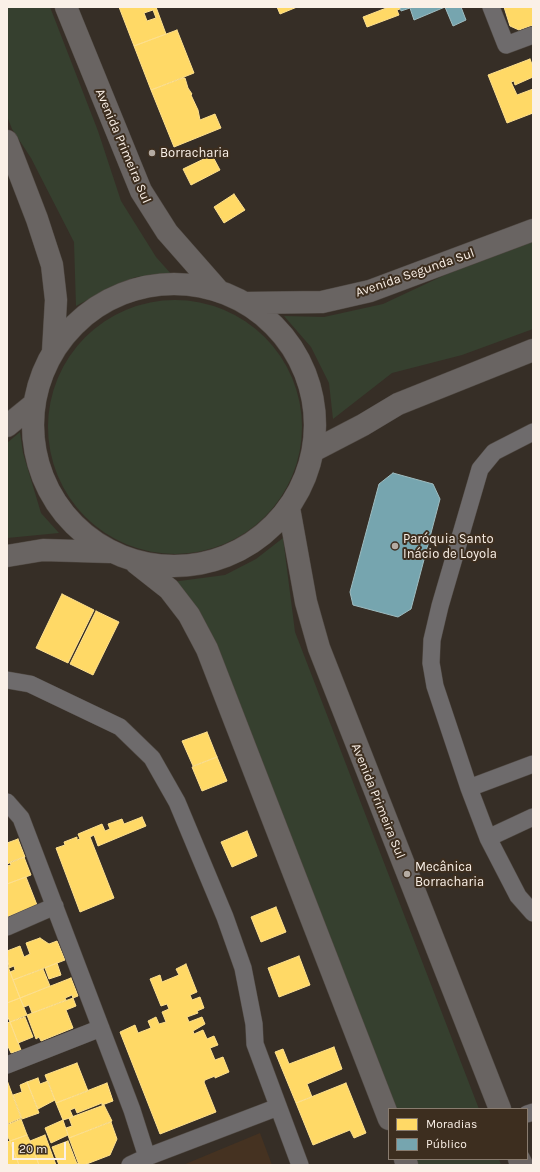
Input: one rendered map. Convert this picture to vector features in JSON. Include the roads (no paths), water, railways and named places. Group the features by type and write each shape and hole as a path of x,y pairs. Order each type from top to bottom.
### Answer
{"main road":[{"name":"Avenida Primeira Sul","path":"66,7 141,192 167,232 218,290"},
{"path":"7,141 37,219 52,265 56,300 52,352"},
{"name":"Avenida Segunda Sul","path":"245,303 322,302 370,291 533,230"},
{"path":"182,283 218,290 245,303 273,324 294,351 309,383 315,417 313,451 304,481 288,508 261,537 238,552 207,564 171,567 135,562 110,552 73,525 46,487 34,447 34,404 41,377 52,352 78,321 110,298 145,286 182,283"},
{"path":"313,451 363,425 398,404 533,350"},
{"path":"7,426 34,404"},
{"name":"Avenida Primeira Sul","path":"288,508 306,602 319,648 500,1108"},
{"path":"7,556 43,550 110,552"},
{"path":"135,562 169,589 189,615 207,649 388,1117"}],"street":[{"path":"491,7 506,45 533,35"},
{"path":"533,432 494,452 480,469 440,606 432,640 430,663 435,686 468,788 488,838 518,896 533,913"},
{"path":"7,680 30,684 120,727 152,758 180,809 207,872 241,962 254,1024 255,1044 300,1165"},
{"path":"468,788 533,764"},
{"path":"7,802 21,818 132,1110 147,1157"},
{"path":"488,838 533,817"},
{"path":"7,927 54,906"},
{"path":"7,1066 101,1028"},
{"path":"130,1165 147,1157 278,1107"}],"place":[{"name":"Borracharia","path":"152,153"},
{"name":"Paróquia Santo Inácio de Loyola","path":"395,546"},
{"name":"Mecânica Borracharia","path":"407,874"}]}
